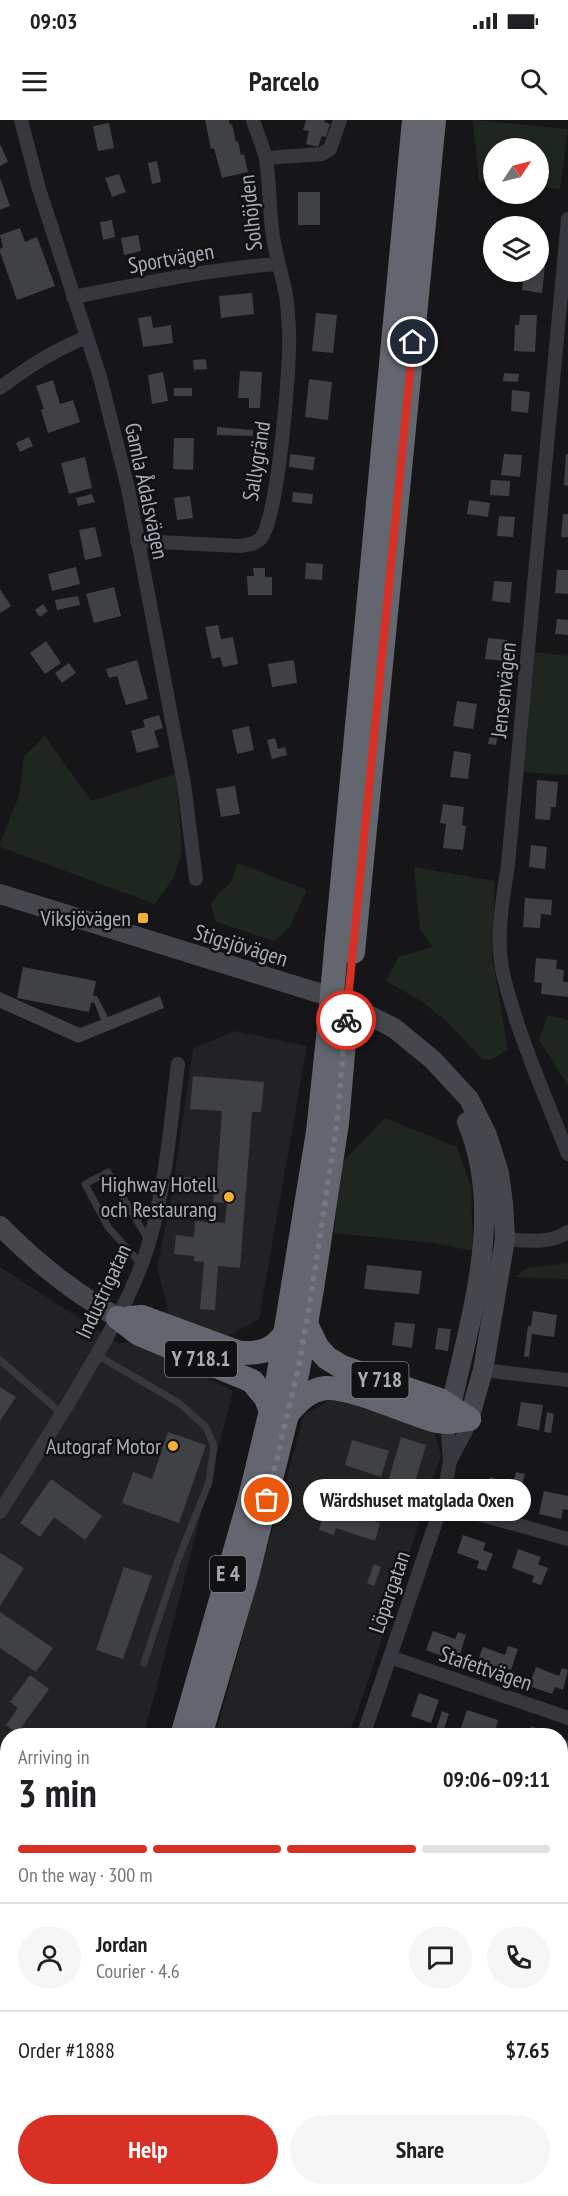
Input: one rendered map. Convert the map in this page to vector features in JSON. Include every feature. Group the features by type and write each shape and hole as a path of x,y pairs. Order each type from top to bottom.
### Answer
{"highway":[{"name":"E 4","path":"345,950 414,120"},
{"name":"E 4","path":"202,1728 247,1576 280,1413 285,1334 337,1029 434,120"},
{"name":"E 4","path":"184,1728 249,1502 280,1413 306,1324 337,1123 337,1029"},
{"name":"Y 718.1","path":"118,1318 142,1317 240,1353 255,1353 269,1349 276,1345 285,1334"},
{"name":"Y 718.1","path":"118,1318 139,1334 252,1381 280,1413"},
{"name":"Y 718","path":"306,1324 317,1347 327,1358 342,1367 440,1400 456,1416"},
{"name":"Y 718","path":"280,1413 310,1393 326,1388 343,1389 425,1418 456,1416"}],"main road":[{"name":"Stigsjövägen","path":"0,894 335,998 394,1028 433,1060 469,1099 487,1135 499,1173 506,1239 483,1370 456,1416"},
{"name":"Stigsjövägen","path":"449,1078 474,1138 483,1176 485,1216 479,1274 456,1416"},
{"name":"Y 718.1","path":"0,1226 46,1270 83,1297 118,1318"}],"street":[{"name":"Gamla Ådalsvägen","path":"21,120 39,189 100,377 128,488 184,784 196,879"},
{"name":"Solhöjden","path":"253,120 266,158 270,219 277,264"},
{"name":"Solhöjden","path":"266,158 322,154 330,149 340,120"},
{"name":"Jensenvägen","path":"568,219 500,942 505,983 525,1046 568,1154"},
{"name":"Sportvägen","path":"73,297 250,266 277,264"},
{"name":"Sallygränd","path":"137,540 240,546 255,543 262,538 275,493 289,372 286,291 277,264"},
{"path":"0,388 61,347 87,337"},
{"name":"Industrigatan","path":"0,1512 97,1355 118,1318 141,1264 149,1241 164,1176 178,1065"},
{"path":"506,1239 532,1241 558,1238 568,1232"},
{"path":"483,1370 568,1380"},
{"name":"Löpargatan","path":"366,1728 441,1503 456,1416"},
{"name":"Löpargatan","path":"450,1461 466,1431 456,1416"},
{"path":"441,1503 568,1539"},
{"name":"Stafettvägen","path":"390,1657 568,1718"}],"lane":[{"path":"141,1264 108,1227 85,1184 108,1172 149,1241"},
{"path":"97,1355 179,1403 206,1427 214,1446 209,1482 178,1560 144,1663"},
{"path":"0,1360 62,1414"}],"shaded area":[{"path":"473,120 568,129 560,189 549,188 549,138 483,138 483,182 479,182"},
{"path":"535,652 568,656 568,775 524,772"},
{"path":"45,736 91,801 176,774 182,851 174,877 155,904 0,847 19,796 24,756"},
{"path":"238,863 307,890 289,928 274,941 216,922 211,905 218,894 231,882"},
{"path":"414,867 495,881 492,957 508,1049 493,1059 483,1060 450,1024 421,1001 386,981 398,957 433,947 420,929"},
{"path":"548,1015 568,1020 568,1086 539,1040"},
{"path":"234,1031 307,1046 259,1319 223,1339 170,1318 157,1267 171,1199 193,1049"},
{"path":"385,1118 457,1147 471,1187 473,1251 434,1243 334,1233 342,1163"},
{"path":"568,1263 568,1279 515,1277 527,1268"},
{"path":"0,1267 119,1344 138,1340 233,1391 146,1728 0,1728"},
{"path":"333,1398 434,1432 441,1455 351,1728 217,1728 304,1415"}],"building":[{"path":"205,120 229,120 241,155 244,154 248,172 222,178 214,148 211,149"},
{"path":"306,120 325,120 324,122 330,124 326,137 322,136 318,147 306,144 309,131 303,130"},
{"path":"109,123 114,148 98,151 93,126"},
{"path":"0,144 8,162 0,166"},
{"path":"157,161 161,182 152,184 148,163"},
{"path":"119,174 126,192 112,197 105,178"},
{"path":"0,178 10,206 0,210"},
{"path":"298,192 320,192 320,225 298,225"},
{"path":"112,220 115,237 103,240 100,222"},
{"path":"20,228 25,242 37,237 55,286 17,300 0,252 3,247 0,235"},
{"path":"138,235 141,251 124,255 121,238"},
{"path":"523,282 543,282 542,293 522,290"},
{"path":"252,293 254,314 221,318 219,296"},
{"path":"316,313 337,315 333,353 312,351"},
{"path":"520,315 537,315 535,352 514,351 515,325 519,325"},
{"path":"151,316 153,328 171,325 173,343 143,347 138,318"},
{"path":"206,359 207,369 194,370 193,360"},
{"path":"240,371 262,372 260,408 249,408 249,398 238,398"},
{"path":"163,372 168,401 152,404 148,375"},
{"path":"504,373 519,374 518,382 503,381"},
{"path":"309,379 332,382 328,420 305,417"},
{"path":"53,380 60,404 73,400 80,422 48,433 41,410 44,409 36,386"},
{"path":"174,388 192,388 192,396 174,396"},
{"path":"512,390 530,392 528,413 511,411"},
{"path":"217,427 253,430 253,436 217,435"},
{"path":"29,437 33,446 20,452 16,443"},
{"path":"174,438 194,438 193,470 173,469"},
{"path":"290,454 315,457 313,470 289,467"},
{"path":"504,454 522,455 520,477 501,475"},
{"path":"566,454 568,454 568,486 564,485"},
{"path":"85,457 92,488 69,494 61,463"},
{"path":"491,480 510,481 509,496 490,495"},
{"path":"293,492 313,494 312,504 292,502"},
{"path":"92,494 95,502 78,506 76,498"},
{"path":"190,496 193,518 177,520 174,498"},
{"path":"469,500 490,503 488,517 467,514"},
{"path":"563,514 568,514 568,537 561,537"},
{"path":"499,516 515,517 513,537 497,536"},
{"path":"95,527 102,556 85,560 79,530"},
{"path":"306,563 323,564 322,580 305,579"},
{"path":"76,567 80,584 52,591 48,574"},
{"path":"253,568 265,568 265,577 272,577 272,595 248,595 247,576 254,576"},
{"path":"557,570 568,570 568,594 555,593"},
{"path":"494,581 512,582 510,603 492,601"},
{"path":"114,587 121,616 94,623 86,594"},
{"path":"0,589 11,606 0,613"},
{"path":"78,596 80,605 57,610 55,600"},
{"path":"43,604 48,611 40,617 35,610"},
{"path":"557,619 568,620 568,635 555,634"},
{"path":"218,625 221,639 233,637 238,664 223,667 220,657 212,659 205,627"},
{"path":"488,638 507,640 505,661 485,659"},
{"path":"46,641 61,663 45,674 30,653"},
{"path":"137,660 148,699 126,705 117,676 109,678 106,669"},
{"path":"294,660 297,683 272,687 268,664"},
{"path":"69,663 76,673 62,683 55,673"},
{"path":"457,701 477,704 473,729 453,726"},
{"path":"159,715 163,728 154,731 159,747 137,753 131,731 145,727 143,720"},
{"path":"249,726 254,750 237,754 232,730"},
{"path":"490,733 498,734 496,745 488,744"},
{"path":"275,738 278,749 285,747 287,755 272,759 267,740"},
{"path":"454,751 471,754 468,779 450,777"},
{"path":"537,780 558,782 556,807 551,807 550,820 535,819"},
{"path":"235,786 240,814 221,817 216,789"},
{"path":"443,804 464,807 462,825 466,826 463,850 443,848 446,824 440,823"},
{"path":"531,845 547,847 545,869 529,867"},
{"path":"525,898 552,900 551,915 541,914 540,928 523,927"},
{"path":"536,958 557,960 556,969 564,970 563,982 568,982 568,997 541,994 542,983 534,982"},
{"path":"23,967 96,981 93,996 97,996 108,1017 160,996 164,1008 78,1043 0,1008 0,992 80,1028 101,1020 94,1002 91,1003 89,1012 17,998"},
{"name":"Highway Hotell och Restaurang","path":"193,1076 264,1082 261,1112 252,1112 240,1268 218,1266 215,1310 200,1309 204,1262 194,1261 194,1256 174,1254 176,1235 194,1237 195,1221 225,1223 227,1203 213,1202 214,1192 183,1190 184,1177 217,1179 222,1111 190,1109"},
{"path":"367,1265 422,1271 419,1294 364,1289"},
{"path":"533,1311 557,1315 554,1337 532,1334 529,1357 524,1356 528,1326 531,1326"},
{"path":"395,1322 415,1324 412,1348 392,1345"},
{"path":"438,1328 451,1329 448,1351 435,1349"},
{"path":"0,1387 16,1397 0,1421"},
{"path":"521,1402 543,1405 539,1430 517,1426"},
{"path":"547,1412 554,1414 551,1433 544,1432"},
{"path":"168,1432 206,1445 179,1523 122,1503 133,1472 152,1479"},
{"path":"401,1437 426,1445 406,1513 392,1509 394,1502 383,1499"},
{"path":"352,1440 389,1451 381,1477 345,1465"},
{"path":"516,1472 525,1474 519,1496 511,1494 509,1504 485,1498 490,1477 513,1483"},
{"path":"51,1479 102,1516 85,1540 54,1517 40,1537 20,1523"},
{"path":"544,1491 568,1496 568,1510 563,1509 561,1519 539,1514"},
{"path":"345,1492 361,1497 355,1515 380,1523 375,1541 336,1528 334,1535 319,1530 325,1509 338,1513"},
{"path":"463,1535 486,1543 483,1550 493,1554 486,1571 477,1568 479,1561 457,1553"},
{"path":"518,1549 541,1557 538,1564 548,1568 541,1585 532,1582 534,1576 512,1568"},
{"path":"0,1553 24,1568 0,1606"},
{"path":"374,1564 381,1567 374,1586 367,1583"},
{"path":"124,1567 152,1576 123,1659 96,1650"},
{"path":"0,1612 53,1648 36,1672 0,1648"},
{"path":"433,1631 455,1639 458,1632 466,1635 460,1654 451,1650 448,1658 426,1650"},
{"path":"508,1646 518,1649 511,1670 502,1667 499,1674 476,1666 483,1647 505,1655"},
{"path":"536,1667 559,1676 562,1668 568,1670 563,1690 555,1687 552,1694 529,1686"},
{"path":"30,1675 49,1689 21,1728 10,1728 6,1725 18,1708 10,1702"},
{"path":"419,1693 439,1700 431,1723 411,1716"},
{"path":"467,1710 498,1720 496,1728 461,1728"},
{"path":"442,1711 449,1714 444,1728 437,1728"}],"way so far":[{"path":"267,1500 298,1370 312,1289 337,1123 346,1020"}],"place":[{"name":"Viksjövägen","path":"143,918"},
{"name":"Highway Hotell och Restaurang","path":"229,1197"},
{"name":"Autograf Motor","path":"173,1446"},
{"name":"Wärdshuset matglada Oxen","path":"267,1500"}],"route":[{"path":"346,1020 413,342"}]}
